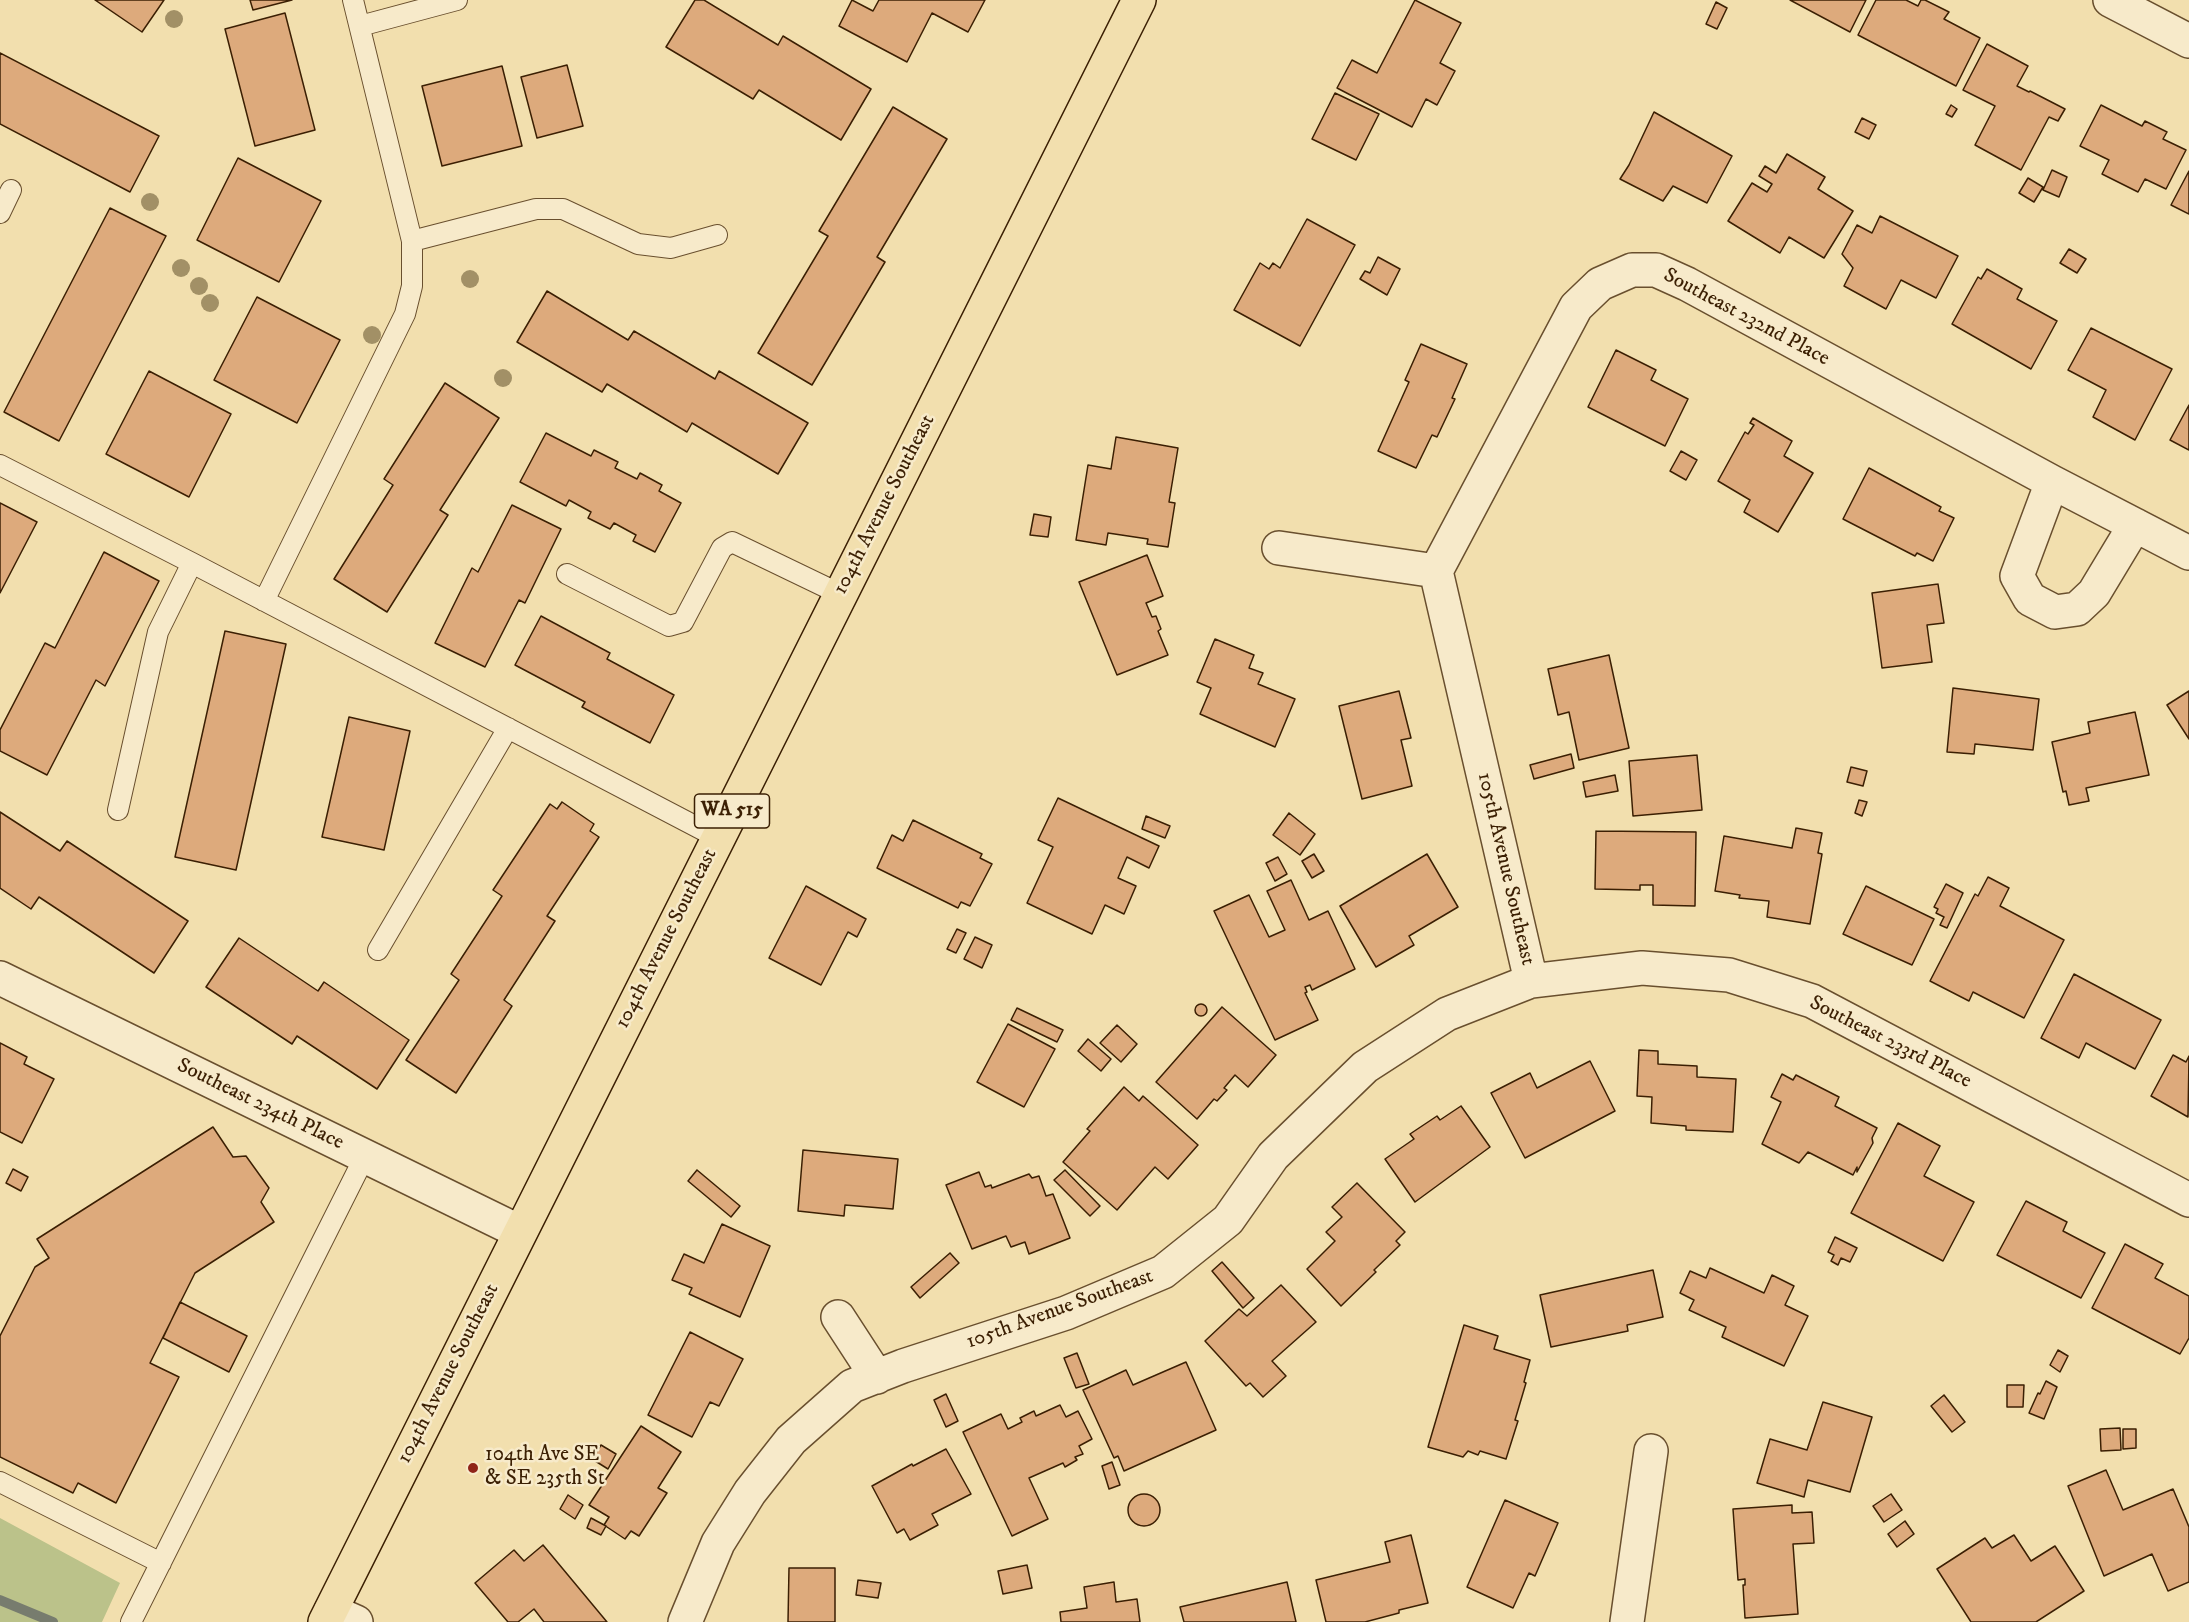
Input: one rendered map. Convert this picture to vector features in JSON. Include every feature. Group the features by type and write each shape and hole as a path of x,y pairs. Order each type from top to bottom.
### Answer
{"main road":[{"name":"104th Avenue Southeast","path":"337,1618 520,1232 1139,0"}],"street":[{"path":"2110,0 2189,41"},
{"name":"Southeast 232nd Place","path":"1436,571 1576,307 1600,284 1632,270 1656,270 1687,284 2052,482 2189,553"},
{"path":"2052,482 2017,576 2030,599 2038,604 2055,612 2077,609 2094,593 2135,525"},
{"path":"1279,548 1436,571"},
{"name":"105th Avenue Southeast","path":"684,1622 718,1543 757,1484 791,1440 852,1386 1066,1313 1163,1272 1228,1220 1273,1156 1365,1067 1447,1014 1531,981 1436,571"},
{"name":"Southeast 233rd Place","path":"1531,981 1642,968 1729,975 1812,1001 2189,1200"},
{"name":"Southeast 234th Place","path":"0,978 520,1232"},
{"path":"838,1317 877,1377"},
{"path":"1627,1622 1651,1451"}],"lane":[{"path":"264,601 405,314 412,286 412,240 352,0"},
{"path":"360,26 457,0"},
{"path":"0,213 11,190"},
{"path":"412,240 536,209 563,209 638,244 671,248 717,236"},
{"path":"0,465 718,838"},
{"path":"567,574 669,626 683,622 722,548 732,542 840,594"},
{"path":"118,810 158,632 192,563"},
{"path":"378,950 508,728"},
{"path":"131,1622 365,1156"},
{"path":"0,1482 160,1563"}],"green space":[{"path":"0,1518 120,1583 102,1622 0,1622"}],"building":[{"path":"95,0 164,0 142,32"},
{"path":"250,0 292,0 253,10"},
{"path":"695,0 704,0 778,45 783,36 871,89 841,140 759,90 753,99 666,47"},
{"path":"852,0 873,11 879,0 985,0 968,32 932,13 907,62 839,26"},
{"path":"1415,0 1461,23 1440,63 1455,71 1437,105 1426,99 1412,127 1337,88 1352,60 1377,73"},
{"path":"1790,0 1866,0 1850,32"},
{"path":"1876,0 1906,0 1918,6 1921,0 1925,0 1949,12 1944,19 1980,38 1956,86 1858,35"},
{"path":"1716,2 1727,8 1717,29 1706,24"},
{"path":"285,13 315,130 255,146 225,29"},
{"path":"1987,44 2028,66 2017,86 2065,109 2058,121 2049,117 2021,170 1975,145 1995,106 1963,90"},
{"path":"0,53 159,136 130,192 0,124"},
{"path":"567,65 583,126 537,138 521,77"},
{"path":"502,66 522,146 442,166 422,86"},
{"path":"1335,93 1379,114 1356,160 1312,139"},
{"path":"1951,105 1957,109 1952,117 1946,114"},
{"path":"2101,105 2142,126 2145,121 2167,132 2163,139 2186,150 2166,189 2145,179 2138,192 2102,174 2109,160 2080,146"},
{"path":"893,107 947,139 877,257 885,262 812,385 758,353 828,236 819,231"},
{"path":"1654,112 1732,156 1707,203 1673,186 1663,201 1620,179"},
{"path":"1862,118 1876,125 1869,139 1855,132"},
{"path":"1787,154 1825,177 1818,189 1853,211 1824,258 1789,237 1780,253 1728,221 1752,183 1767,192 1772,184 1759,176 1765,166 1776,173"},
{"path":"238,158 321,201 279,282 197,240"},
{"path":"2052,170 2067,177 2059,197 2043,190"},
{"path":"2189,171 2189,214 2171,205"},
{"path":"2028,178 2043,187 2034,202 2019,193"},
{"path":"110,208 166,236 59,441 4,412"},
{"path":"1880,216 1958,256 1936,298 1901,280 1886,309 1844,286 1853,268 1842,254 1857,225 1872,233"},
{"path":"1307,219 1355,245 1300,346 1234,310 1260,263 1269,269 1273,263 1280,268"},
{"path":"2069,249 2086,259 2077,273 2060,263"},
{"path":"1378,257 1400,269 1387,295 1360,279 1365,271 1370,273"},
{"path":"1987,269 2022,289 2017,299 2057,321 2031,369 1952,324 1978,277 1981,279"},
{"path":"547,291 628,340 634,331 715,379 719,371 808,423 778,474 692,423 687,432 607,384 602,392 517,342"},
{"path":"257,297 340,340 297,423 214,380"},
{"path":"2091,328 2172,369 2135,440 2093,417 2106,390 2068,370"},
{"path":"1421,344 1467,364 1452,398 1455,399 1437,437 1432,435 1416,468 1378,451 1409,382 1405,380"},
{"path":"1616,350 1656,370 1651,380 1688,399 1665,446 1588,407"},
{"path":"149,371 231,414 189,497 106,454"},
{"path":"445,383 499,418 440,510 448,515 387,612 334,579 393,485 384,479"},
{"path":"2189,405 2189,450 2170,440"},
{"path":"1753,418 1792,441 1784,456 1813,473 1778,532 1744,512 1750,500 1718,481 1745,432 1748,434 1754,425 1750,423"},
{"path":"546,433 591,456 594,450 618,462 615,468 637,479 640,473 662,485 659,491 681,503 655,552 633,541 636,535 614,523 610,529 588,518 591,512 569,500 566,506 520,482"},
{"path":"1116,437 1178,448 1169,502 1175,503 1168,547 1147,544 1148,539 1108,533 1106,545 1076,540 1088,465 1111,469"},
{"path":"1681,451 1697,460 1686,480 1670,471"},
{"path":"1869,468 1941,507 1939,511 1954,518 1933,561 1917,553 1915,556 1843,519"},
{"path":"0,503 37,522 0,593"},
{"path":"512,505 561,529 525,603 519,600 485,667 435,643 472,568 478,572"},
{"path":"1034,514 1051,517 1048,537 1030,535"},
{"path":"104,552 159,581 105,686 96,680 47,775 0,751 0,730 45,643 55,648"},
{"path":"1147,555 1163,596 1146,603 1152,617 1156,616 1161,629 1158,631 1168,655 1117,675 1079,582"},
{"path":"1938,584 1944,623 1927,625 1932,662 1882,668 1872,593"},
{"path":"541,616 610,653 607,659 674,695 650,743 582,707 585,702 515,665"},
{"path":"225,631 286,644 236,870 175,857"},
{"path":"1215,639 1254,655 1249,668 1263,673 1258,684 1295,699 1275,747 1200,714 1211,688 1197,682"},
{"path":"1609,655 1629,748 1579,760 1569,712 1558,715 1548,669"},
{"path":"1953,688 2039,699 2033,750 1975,744 1974,754 1947,752"},
{"path":"1399,691 1411,738 1401,740 1412,786 1362,799 1339,706"},
{"path":"2189,691 2189,739 2167,705"},
{"path":"2135,712 2149,775 2086,788 2089,801 2069,805 2066,791 2063,792 2052,742 2090,733 2088,722"},
{"path":"349,717 410,731 384,850 322,837"},
{"path":"1571,754 1574,768 1534,779 1530,765"},
{"path":"1697,755 1702,810 1633,816 1629,761"},
{"path":"1851,767 1867,771 1863,786 1847,782"},
{"path":"1615,775 1618,791 1586,797 1583,782"},
{"path":"1058,798 1159,846 1149,868 1127,857 1118,878 1136,886 1124,914 1105,905 1092,934 1027,903 1053,847 1038,840"},
{"path":"1859,800 1867,802 1862,816 1855,813"},
{"path":"562,802 594,824 590,831 599,837 547,916 555,921 504,1000 512,1006 456,1093 406,1060 459,980 451,974 502,896 493,890 550,804 557,809"},
{"path":"0,812 60,851 67,841 188,921 154,973 39,897 31,909 0,888"},
{"path":"1289,813 1315,834 1300,855 1273,835"},
{"path":"1146,816 1170,826 1165,838 1142,829"},
{"path":"913,820 982,854 980,858 992,864 970,906 961,902 958,908 877,868 892,835 903,841"},
{"path":"1796,828 1822,833 1818,853 1822,854 1810,924 1767,917 1769,901 1739,898 1740,895 1715,891 1724,836 1792,848"},
{"path":"1596,831 1696,832 1695,906 1653,905 1653,885 1640,885 1640,890 1595,889"},
{"path":"1314,854 1324,871 1312,878 1302,861"},
{"path":"1427,854 1458,907 1409,936 1414,945 1376,967 1340,906"},
{"path":"1278,857 1287,874 1275,881 1266,863"},
{"path":"1988,877 2009,888 2000,906 2064,940 2024,1018 1973,992 1969,1001 1930,981 1975,894 1978,896"},
{"path":"1291,880 1309,920 1328,911 1355,969 1312,990 1310,985 1305,987 1307,992 1305,993 1318,1020 1275,1040 1214,911 1249,895 1269,937 1285,930 1267,891"},
{"path":"1946,884 1963,893 1947,928 1940,925 1944,917 1936,913 1938,909 1934,907"},
{"path":"806,886 866,919 857,937 848,932 821,985 769,958"},
{"path":"1866,886 1934,919 1912,965 1843,934"},
{"path":"957,929 966,933 956,953 947,949"},
{"path":"975,937 992,945 982,968 964,959"},
{"path":"239,938 318,991 324,982 409,1040 377,1089 297,1036 292,1044 206,987"},
{"path":"2074,974 2161,1020 2135,1069 2086,1043 2079,1058 2041,1038"},
{"path":"1203,1004 1207,1010 1203,1016 1199,1016 1195,1008"},
{"path":"1222,1007 1276,1055 1248,1087 1235,1075 1224,1088 1227,1090 1217,1101 1214,1099 1197,1119 1156,1082"},
{"path":"1017,1008 1063,1030 1057,1042 1011,1020"},
{"path":"1008,1024 1055,1049 1024,1107 977,1082"},
{"path":"1117,1025 1137,1044 1121,1062 1100,1043"},
{"path":"1088,1039 1111,1059 1101,1071 1078,1051"},
{"path":"0,1043 27,1057 24,1064 54,1079 22,1143 0,1132"},
{"path":"1639,1050 1658,1051 1658,1064 1697,1066 1697,1077 1736,1079 1733,1132 1686,1130 1686,1126 1651,1123 1652,1097 1637,1096"},
{"path":"2173,1055 2186,1062 2189,1056 2188,1117 2151,1096"},
{"path":"1590,1061 1615,1111 1525,1158 1491,1093 1530,1073 1537,1088"},
{"path":"1782,1074 1793,1080 1796,1075 1839,1097 1835,1106 1877,1128 1872,1138 1873,1143 1857,1172 1857,1167 1853,1175 1808,1152 1799,1163 1762,1144 1781,1102 1771,1097"},
{"path":"1124,1087 1139,1101 1143,1096 1198,1145 1168,1179 1155,1167 1117,1210 1063,1162 1090,1131 1087,1129"},
{"path":"1461,1106 1490,1147 1415,1202 1385,1159 1414,1139 1410,1134 1437,1116 1440,1120"},
{"path":"1898,1123 1940,1146 1924,1176 1974,1202 1943,1261 1851,1213"},
{"path":"213,1127 233,1157 246,1156 269,1188 261,1202 274,1222 195,1273 150,1363 179,1377 116,1503 78,1483 73,1493 0,1457 0,1336 35,1267 49,1258 37,1239"},
{"path":"803,1150 898,1159 893,1209 845,1205 844,1216 798,1211"},
{"path":"13,1169 28,1177 21,1191 6,1183"},
{"path":"697,1170 740,1206 731,1217 688,1181"},
{"path":"1065,1170 1100,1206 1090,1216 1054,1180"},
{"path":"979,1172 985,1187 991,1185 992,1188 1029,1174 1032,1178 1039,1176 1046,1196 1053,1194 1070,1238 1029,1254 1025,1242 1011,1247 1006,1236 972,1249 946,1185"},
{"path":"1357,1183 1405,1232 1396,1241 1400,1245 1341,1306 1307,1269 1335,1241 1326,1232 1342,1217 1332,1207"},
{"path":"2026,1201 2067,1222 2063,1231 2105,1253 2081,1298 1997,1255"},
{"path":"722,1224 770,1246 740,1317 689,1294 692,1288 672,1280 684,1254 704,1263"},
{"path":"1835,1237 1857,1248 1850,1262 1841,1258 1838,1265 1831,1261 1834,1255 1828,1252"},
{"path":"2125,1244 2163,1264 2155,1278 2189,1296 2189,1338 2180,1354 2092,1308"},
{"path":"950,1253 959,1263 920,1298 911,1287"},
{"path":"1222,1262 1254,1298 1243,1308 1212,1271"},
{"path":"1710,1268 1764,1293 1772,1275 1794,1286 1785,1305 1808,1316 1784,1366 1722,1337 1726,1327 1689,1310 1694,1300 1680,1293 1690,1271 1706,1278"},
{"path":"1653,1270 1663,1317 1627,1325 1628,1331 1551,1347 1540,1295"},
{"path":"1281,1285 1316,1322 1272,1361 1286,1376 1263,1397 1250,1383 1246,1386 1205,1341 1239,1309 1247,1316"},
{"path":"180,1302 247,1336 229,1372 163,1338"},
{"path":"1464,1325 1498,1336 1494,1349 1530,1360 1515,1420 1518,1421 1506,1459 1480,1451 1478,1455 1468,1451 1463,1457 1428,1447"},
{"path":"690,1332 743,1359 719,1406 710,1402 692,1437 648,1415"},
{"path":"2058,1350 2068,1356 2060,1372 2050,1365"},
{"path":"1077,1353 1089,1384 1076,1388 1064,1358"},
{"path":"1186,1362 1216,1430 1124,1471 1118,1456 1114,1458 1083,1390 1126,1370 1133,1385"},
{"path":"2046,1381 2057,1387 2044,1419 2029,1413"},
{"path":"2007,1385 2024,1385 2023,1407 2007,1407"},
{"path":"946,1394 958,1421 946,1427 934,1400"},
{"path":"1944,1395 1965,1422 1952,1432 1931,1406"},
{"path":"1823,1402 1872,1417 1850,1492 1808,1480 1804,1497 1757,1483 1770,1439 1807,1450"},
{"path":"1060,1405 1066,1417 1078,1411 1092,1439 1079,1446 1083,1454 1075,1457 1077,1460 1065,1467 1063,1463 1029,1478 1048,1519 1012,1536 963,1432 1001,1414 1008,1429 1022,1422 1020,1418 1034,1411 1036,1416"},
{"path":"641,1426 681,1452 658,1488 667,1493 639,1536 631,1531 625,1539 604,1525 609,1517 589,1505"},
{"path":"2120,1428 2121,1450 2101,1451 2100,1429"},
{"path":"2123,1429 2136,1429 2136,1448 2123,1449"},
{"path":"601,1445 616,1454 608,1469 592,1459"},
{"path":"946,1449 971,1494 932,1514 938,1525 910,1540 904,1529 897,1533 872,1486"},
{"path":"1112,1462 1120,1485 1109,1489 1102,1466"},
{"path":"2106,1470 2123,1510 2173,1489 2189,1527 2189,1582 2168,1591 2152,1554 2104,1576 2068,1486"},
{"path":"1144,1494 1155,1499 1160,1510 1155,1521 1144,1526 1133,1521 1128,1510 1133,1499"},
{"path":"1891,1494 1902,1510 1884,1522 1873,1506"},
{"path":"568,1495 583,1505 575,1519 560,1509"},
{"path":"1505,1500 1558,1523 1535,1576 1529,1573 1513,1608 1467,1587"},
{"path":"1792,1505 1792,1513 1812,1512 1814,1543 1793,1544 1798,1614 1745,1618 1743,1585 1745,1585 1745,1579 1738,1580 1733,1509"},
{"path":"591,1518 606,1526 601,1535 587,1528"},
{"path":"1905,1521 1914,1534 1897,1547 1888,1534"},
{"path":"1411,1535 1428,1603 1365,1622 1326,1622 1316,1580 1390,1562 1385,1542"},
{"path":"2014,1535 2031,1561 2055,1546 2084,1591 2036,1622 1971,1622 1937,1569 1985,1538 1992,1548"},
{"path":"543,1545 607,1622 544,1622 534,1609 518,1622 508,1622 475,1583 514,1550 524,1561"},
{"path":"1027,1565 1032,1588 1003,1594 998,1571"},
{"path":"789,1568 835,1568 835,1622 788,1622"},
{"path":"858,1580 881,1583 878,1598 856,1595"},
{"path":"1114,1582 1116,1602 1137,1599 1140,1622 1061,1622 1060,1612 1087,1608 1084,1587"},
{"path":"1287,1582 1296,1622 1184,1622 1180,1607"}],"waterway":[{"path":"0,1600 53,1622"}],"place":[{"name":"104th Ave SE & SE 235th St","path":"473,1468"}]}
